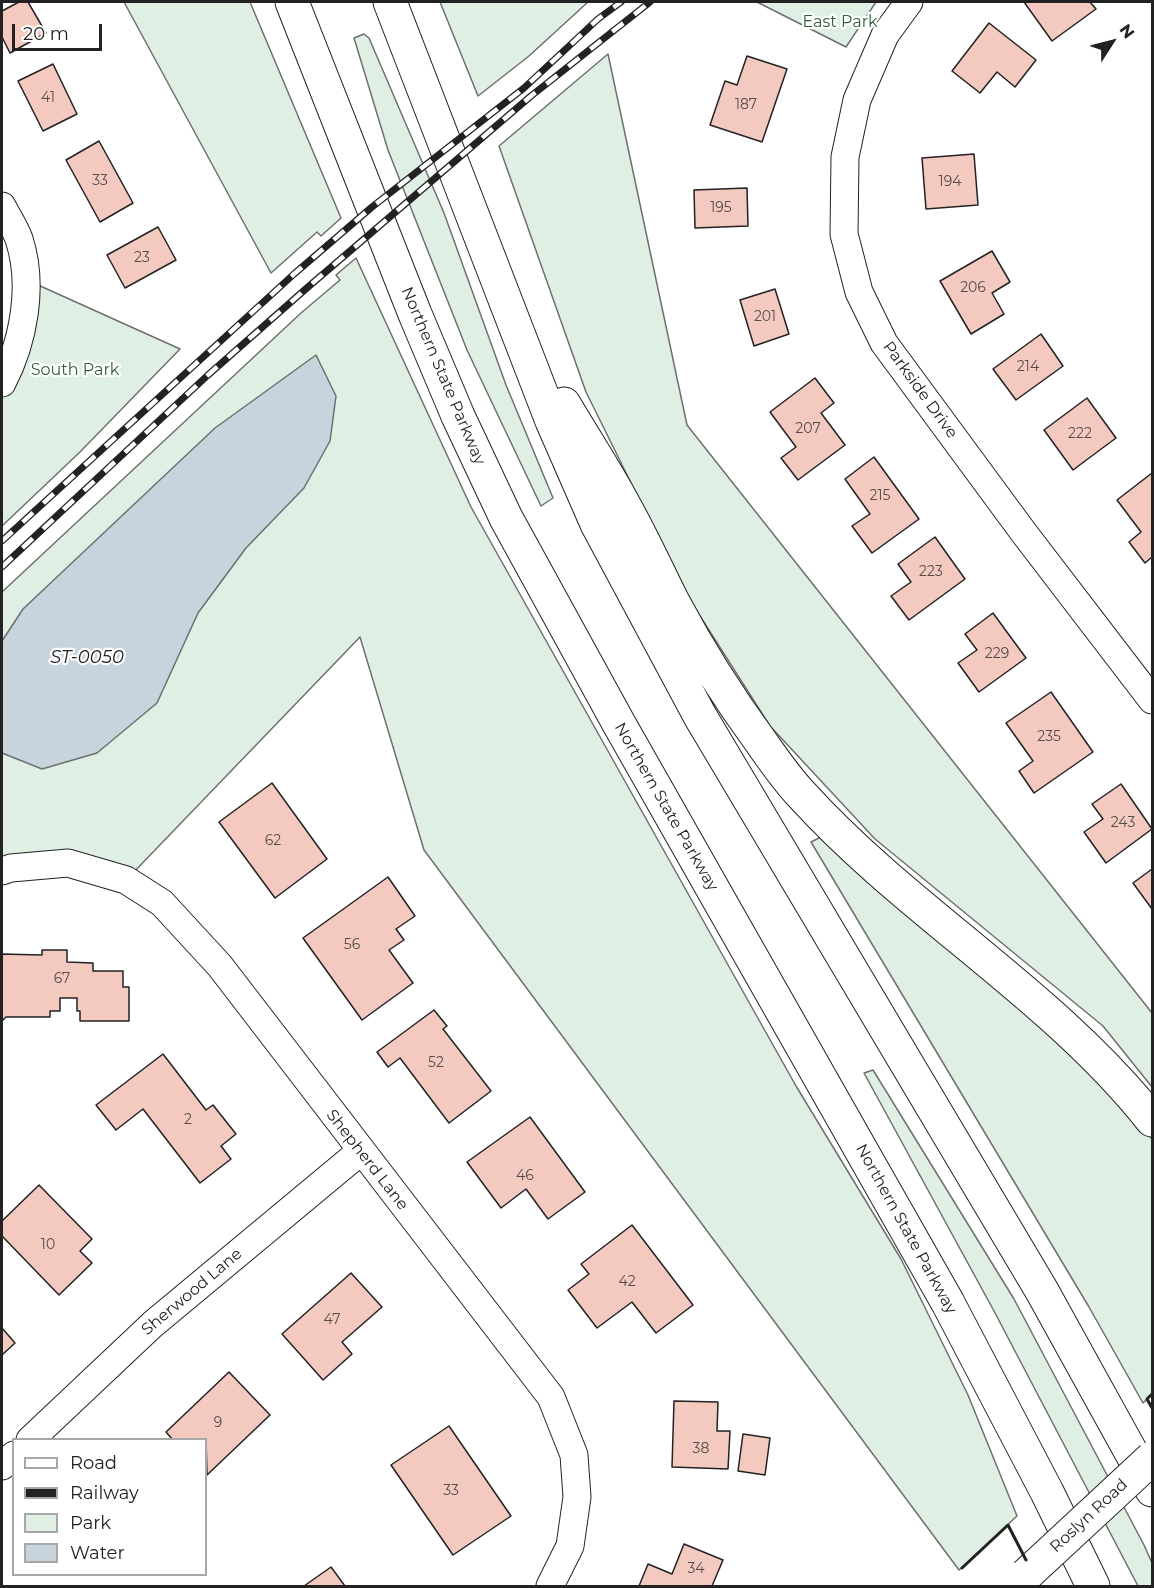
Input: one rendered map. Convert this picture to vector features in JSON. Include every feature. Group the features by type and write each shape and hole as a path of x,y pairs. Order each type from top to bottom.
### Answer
{"main road":[{"name":"Northern State Parkway","path":"292,2 415,314 458,416 507,518 618,722 943,1294 1047,1492 1092,1584"},
{"path":"390,2 552,421 597,524 699,716 1042,1290 1152,1490"},
{"path":"514,320 624,504 674,603 713,673 735,707 799,792 829,824 892,883 1064,1025 1117,1077 1152,1120"},
{"name":"Roslyn Road","path":"1026,1575 1152,1458"}],"street":[{"name":"Parkside Drive","path":"909,2 885,35 857,100 845,158 844,234 859,292 884,343 1024,533 1152,700"},
{"path":"2,206 19,238 27,280 21,337 2,383"},
{"name":"Shepherd Lane","path":"2,872 11,868 68,863 126,880 162,903 220,966 551,1397 574,1455 577,1497 570,1546 550,1587"},
{"name":"Sherwood Lane","path":"32,1438 153,1324 361,1151"}],"green space":[{"path":"124,2 250,2 341,218 321,236 317,232 271,273"},
{"path":"440,2 588,2 529,56 478,96"},
{"name":"East Park","path":"757,2 876,2 846,47"},
{"path":"364,34 369,38 444,213 506,385 553,498 541,506 467,350 388,150 354,38"},
{"path":"608,54 687,425 1152,1013 1152,1087 1103,1026 875,839 770,726 686,594 586,392 499,146"},
{"path":"356,258 471,507 796,1086 901,1259 968,1395 1017,1516 959,1570 424,850 360,637 130,876 2,867 2,592 301,313 340,280 336,275"},
{"name":"South Park","path":"27,280 180,349 80,452 2,526 2,383"},
{"path":"827,834 994,979 1129,1109 1152,1139 1152,1394 1143,1403 1089,1307 811,842"},
{"path":"873,1070 1014,1299 1144,1545 1152,1563 1152,1586 1138,1586 994,1311 864,1073"}],"water":[{"name":"ST-0050","path":"316,355 336,396 330,441 304,488 246,548 198,613 157,703 97,753 42,769 2,753 2,641 23,609 215,428"}],"building":[{"path":"19,2 28,2 46,33 10,53 2,37 2,11"},
{"path":"1024,2 1090,2 1096,9 1052,41"},
{"path":"989,23 1036,60 1015,87 997,72 980,93 952,71"},
{"path":"747,56 787,69 762,142 710,125 725,81 737,85"},
{"path":"53,64 77,114 43,131 18,81"},
{"path":"99,141 133,203 100,222 66,160"},
{"path":"974,154 978,205 926,209 922,158"},
{"path":"747,188 748,226 695,228 694,190"},
{"path":"158,227 176,260 125,288 107,255"},
{"path":"992,251 1010,282 992,293 1004,314 971,334 940,281"},
{"path":"775,289 789,334 754,346 740,300"},
{"path":"1041,334 1063,366 1016,400 993,369"},
{"path":"815,378 834,403 821,413 845,445 798,480 781,458 796,447 770,412"},
{"path":"1087,398 1116,438 1073,470 1044,430"},
{"path":"874,457 919,519 872,553 852,526 870,514 845,479"},
{"path":"1152,473 1152,557 1145,563 1129,542 1141,532 1117,500"},
{"path":"935,537 965,579 909,620 891,596 911,582 898,564"},
{"path":"993,613 1026,658 979,692 958,663 977,650 965,634"},
{"path":"1051,692 1093,752 1034,793 1019,771 1033,761 1006,723"},
{"path":"272,783 327,859 275,898 219,822"},
{"path":"1121,784 1152,829 1106,863 1084,832 1103,819 1092,804"},
{"path":"1152,869 1152,909 1133,883"},
{"path":"388,877 415,916 396,929 404,940 389,950 413,983 362,1020 303,938"},
{"path":"42,950 67,950 67,962 93,963 93,971 123,971 123,987 129,987 129,1021 80,1021 77,998 60,998 60,1011 50,1011 50,1017 6,1017 2,1021 2,954 42,955"},
{"path":"434,1010 447,1026 443,1029 491,1091 449,1123 400,1058 388,1067 377,1052"},
{"path":"163,1054 206,1110 213,1105 236,1134 221,1146 231,1159 200,1183 143,1109 116,1130 96,1105"},
{"path":"530,1117 585,1192 548,1219 526,1189 501,1208 467,1162"},
{"path":"39,1185 92,1239 80,1251 92,1263 59,1295 2,1236 2,1221"},
{"path":"632,1225 693,1305 656,1333 632,1302 597,1328 568,1290 589,1274 581,1264"},
{"path":"351,1273 382,1307 342,1342 352,1354 323,1380 282,1334"},
{"path":"2,1328 15,1343 2,1355"},
{"path":"229,1372 270,1415 207,1475 207,1438 171,1438 166,1432"},
{"path":"674,1401 718,1402 717,1431 730,1431 728,1469 672,1467"},
{"path":"449,1426 511,1516 453,1555 391,1465"},
{"path":"743,1434 770,1438 765,1475 738,1471"},
{"path":"684,1544 723,1560 712,1586 639,1586 648,1564 672,1574"},
{"path":"331,1567 345,1586 304,1586"}],"railway":[{"path":"2,541 294,274 372,207 524,88 598,19 621,2"},
{"path":"2,567 208,375 308,287 531,96 650,2"}],"wall":[{"path":"1152,1394 1147,1399 1152,1408"},
{"path":"962,1568 1008,1525 1026,1560"}]}
